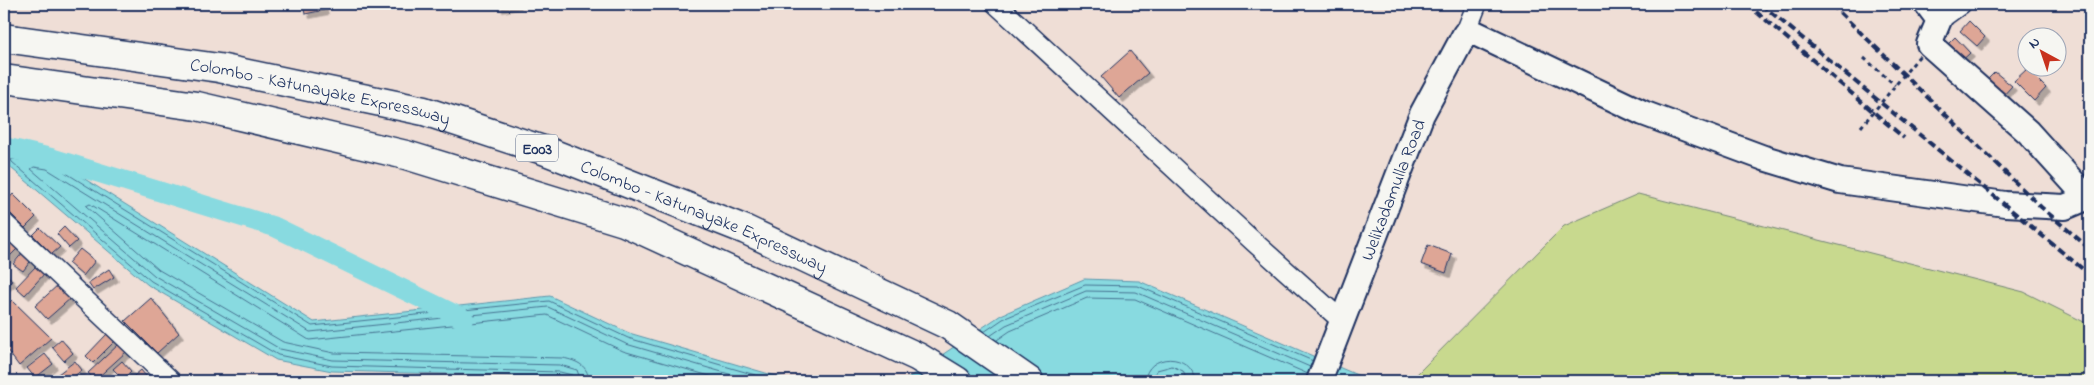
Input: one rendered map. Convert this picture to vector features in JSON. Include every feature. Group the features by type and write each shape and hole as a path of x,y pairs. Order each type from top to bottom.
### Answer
{"highway":[{"name":"Colombo - Katunayake Expressway","path":"4,38 219,68 424,111 537,148 746,230 948,325 1029,381"},
{"name":"Colombo - Katunayake Expressway","path":"4,79 206,108 406,155 614,219 918,357 958,381"}],"street":[{"path":"996,4 1341,320"},
{"name":"Welikadamulla Road","path":"1318,381 1422,114 1465,34 1477,4"},
{"path":"1465,34 1475,33 1643,113 1764,158 1840,181 2014,205 2065,207 2087,200 2083,193 2028,132 1929,44 1933,12 1961,4"},
{"path":"4,223 171,381"}],"path":[{"path":"1861,126 1921,54"},
{"path":"1864,58 1895,85"}],"green space":[{"path":"1638,194 2024,292 2090,325 2090,381 1410,381 1564,226"}],"water":[{"path":"4,152 51,158 314,322 550,296 629,333 793,381 580,381 559,377 332,371 276,360 148,285 4,162"},
{"path":"1084,279 1139,281 1371,381 1180,381 1172,378 1147,381 890,381 905,380 1001,315"}],"building":[{"path":"303,4 322,4 324,10 305,14"},
{"path":"498,4 517,4 498,8"},
{"path":"1969,21 1985,37 1977,46 1960,31"},
{"path":"1955,37 1970,53 1959,63 1944,48"},
{"path":"1130,51 1148,73 1119,98 1101,77"},
{"path":"1995,72 2012,86 2001,98 1984,83"},
{"path":"2017,78 2036,78 2046,88 2034,101 2014,81"},
{"path":"13,194 36,217 25,228 4,207 4,204"},
{"path":"64,227 77,241 69,248 57,234"},
{"path":"40,228 60,247 52,254 33,235"},
{"path":"6,239 17,249 4,262 4,241"},
{"path":"1428,245 1452,254 1446,273 1421,264"},
{"path":"80,249 95,261 83,276 68,263"},
{"path":"24,251 33,258 23,271 13,264"},
{"path":"37,265 45,273 25,295 16,287"},
{"path":"109,269 114,277 93,290 88,283"},
{"path":"6,273 12,281 4,287 4,275"},
{"path":"59,284 71,298 47,319 35,306"},
{"path":"151,298 179,333 157,353 125,321"},
{"path":"12,300 51,338 19,366 4,346 4,308"},
{"path":"107,334 115,341 93,363 86,356"},
{"path":"61,339 73,353 64,361 52,347"},
{"path":"119,344 126,352 95,380 88,373"},
{"path":"45,354 53,364 35,378 27,368"},
{"path":"75,361 82,370 68,381 49,381"},
{"path":"122,361 131,371 123,379 113,369"},
{"path":"141,370 150,381 128,381"},
{"path":"111,375 117,381 104,381"}],"waterway":[{"path":"4,147 51,158 275,227 464,319"}],"railway":[{"path":"1747,4 1904,138"},
{"path":"1761,4 2090,275"},
{"path":"1831,4 2041,207 2090,249"}]}
